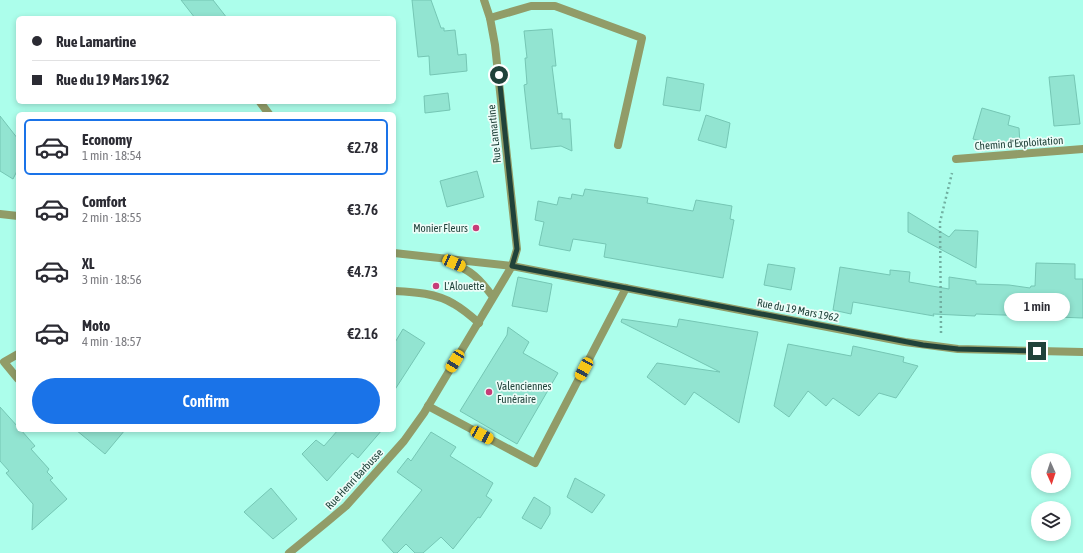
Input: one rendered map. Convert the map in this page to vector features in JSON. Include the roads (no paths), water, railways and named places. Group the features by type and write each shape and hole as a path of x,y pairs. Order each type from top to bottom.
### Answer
{"street":[{"name":"Rue Lamartine","path":"484,0 496,45 517,249 512,266"},
{"path":"490,18 531,6 555,6 642,38 618,144"},
{"name":"Chemin d'Exploitation","path":"956,159 1083,149"},
{"path":"0,214 16,216"},
{"name":"Rue du 19 Mars 1962","path":"396,254 512,266 897,340 941,347 1083,352"},
{"path":"442,258 472,273 478,278 493,297"},
{"name":"Rue Henri Barbusse","path":"289,553 328,522 360,491 404,441 428,406 512,266"},
{"path":"428,406 536,463 626,288"},
{"path":"396,291 429,294 447,300 455,304 479,323"},
{"path":"16,355 4,362 16,377"}],"place":[{"name":"Monier Fleurs","path":"476,228"},
{"name":"L'Alouette","path":"436,286"},
{"name":"Valenciennes Funéraire","path":"489,392"}]}
